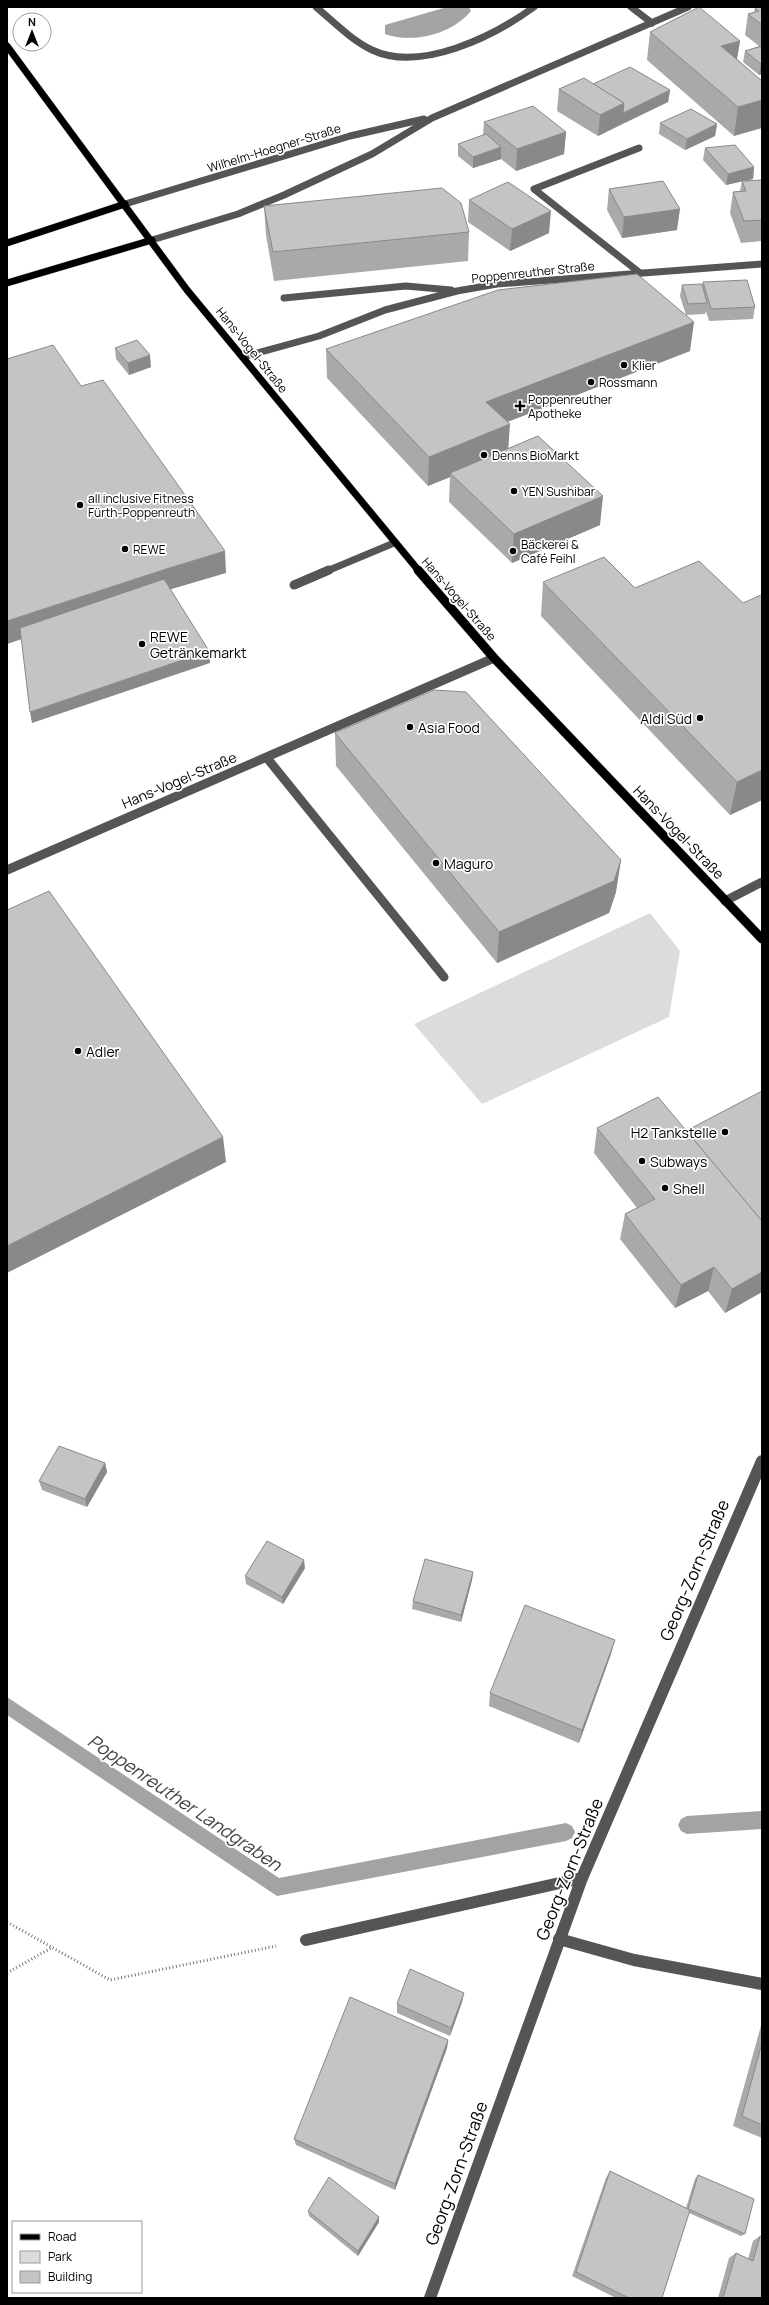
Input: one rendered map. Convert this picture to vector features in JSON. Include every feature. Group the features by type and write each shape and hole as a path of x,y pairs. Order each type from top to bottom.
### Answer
{"main road":[{"name":"Hans-Vogel-Straße","path":"7,46 79,146 152,240 187,290 394,543 494,658 762,939"},
{"path":"7,243 125,204"},
{"path":"7,283 152,240"}],"street":[{"path":"316,7 364,46 394,57 411,58 449,50 512,23 534,7"},
{"path":"631,7 652,23"},
{"name":"Wilhelm-Hoegner-Straße","path":"152,240 238,214 284,195 372,154 432,118 688,7"},
{"name":"Wilhelm-Hoegner-Straße","path":"125,204 222,176 350,136 432,118"},
{"path":"639,148 534,189 640,274"},
{"name":"Poppenreuther Straße","path":"243,357 319,336 385,310 457,291 498,284 762,264"},
{"path":"284,298 406,286 457,291"},
{"path":"294,585 394,543"},
{"name":"Hans-Vogel-Straße","path":"7,870 494,658"},
{"path":"267,758 444,977"},
{"path":"725,900 762,882"},
{"name":"Georg-Zorn-Straße","path":"430,2298 582,1878 762,1461"},
{"path":"306,1940 582,1878"},
{"path":"560,1939 634,1960 762,1984"}],"path":[{"path":"7,1922 53,1946 110,1980 306,1940"},
{"path":"7,1973 53,1946"}],"green space":[{"path":"650,913 680,951 669,1017 482,1104 414,1024"}],"shaded area":[{"path":"447,7 469,7 471,11 454,26 432,35 408,38 385,34 385,25"}],"building":[{"path":"699,7 740,41 721,46 762,81 762,100 738,107 650,32"},
{"path":"762,7 762,25 748,14 759,11 755,8"},
{"path":"762,46 762,63 761,64 745,51"},
{"path":"630,67 670,90 623,113 624,103 593,84"},
{"path":"584,78 624,103 600,115 559,89"},
{"path":"533,106 566,132 517,149 484,122"},
{"path":"691,109 717,124 687,139 660,123"},
{"path":"486,134 501,147 473,157 458,144"},
{"path":"735,145 754,167 728,174 705,148"},
{"path":"762,180 762,220 744,221 733,192 746,191 742,181"},
{"path":"663,181 680,209 624,217 609,189"},
{"path":"508,182 551,211 512,229 469,200"},
{"path":"442,188 461,203 469,232 273,252 264,206"},
{"path":"637,274 694,322 486,402 510,424 429,457 326,349 498,290"},
{"path":"747,280 755,307 711,309 703,282"},
{"path":"702,284 707,303 688,304 682,285"},
{"path":"137,340 150,355 128,363 115,348"},
{"path":"53,345 81,386 103,380 225,551 7,621 7,359"},
{"path":"538,436 603,496 514,534 450,473"},
{"name":"Aldi Süd","path":"604,557 635,588 699,561 743,603 761,595 762,596 762,770 737,782 543,582"},
{"path":"164,579 209,651 30,712 20,628"},
{"path":"434,690 466,692 621,860 614,881 499,932 335,733"},
{"name":"Adler","path":"49,891 223,1137 7,1246 7,910"},
{"path":"762,1091 762,1221 686,1131"},
{"name":"Shell","path":"658,1097 762,1221 762,1272 732,1289 714,1267 681,1285 625,1214 655,1199 597,1128"},
{"path":"59,1446 105,1463 85,1499 39,1481"},
{"path":"267,1541 304,1560 282,1597 245,1576"},
{"path":"425,1559 473,1572 461,1615 413,1601"},
{"path":"525,1605 615,1640 582,1730 490,1693"},
{"path":"410,1969 464,1993 451,2028 397,2004"},
{"path":"350,1997 448,2040 395,2184 294,2139"},
{"path":"762,2043 762,2125 742,2116"},
{"path":"610,2171 690,2210 662,2298 629,2298 576,2272"},
{"path":"698,2175 754,2199 745,2234 688,2209"},
{"path":"329,2177 379,2217 358,2251 308,2211"},
{"path":"760,2236 762,2237 762,2298 723,2298 736,2253 753,2261"}],"waterway":[{"name":"Poppenreuther Landgraben","path":"7,1705 277,1887 566,1832"},
{"name":"Poppenreuther Landgraben","path":"687,1825 762,1820"}],"place":[{"name":"Klier","path":"624,365"},
{"name":"Rossmann","path":"591,382"},
{"name":"Poppenreuther Apotheke","path":"520,406"},
{"name":"Denns BioMarkt","path":"484,455"},
{"name":"YEN Sushibar","path":"514,491"},
{"name":"all inclusive Fitness Fürth-Poppenreuth","path":"80,505"},
{"name":"REWE","path":"125,549"},
{"name":"Bäckerei & Café Feihl","path":"513,551"},
{"name":"REWE Getränkemarkt","path":"142,644"},
{"name":"Aldi Süd","path":"700,718"},
{"name":"Asia Food","path":"410,727"},
{"name":"Maguro","path":"436,863"},
{"name":"Adler","path":"78,1051"},
{"name":"H2 Tankstelle","path":"725,1132"},
{"name":"Subways","path":"642,1161"},
{"name":"Shell","path":"665,1188"}]}
